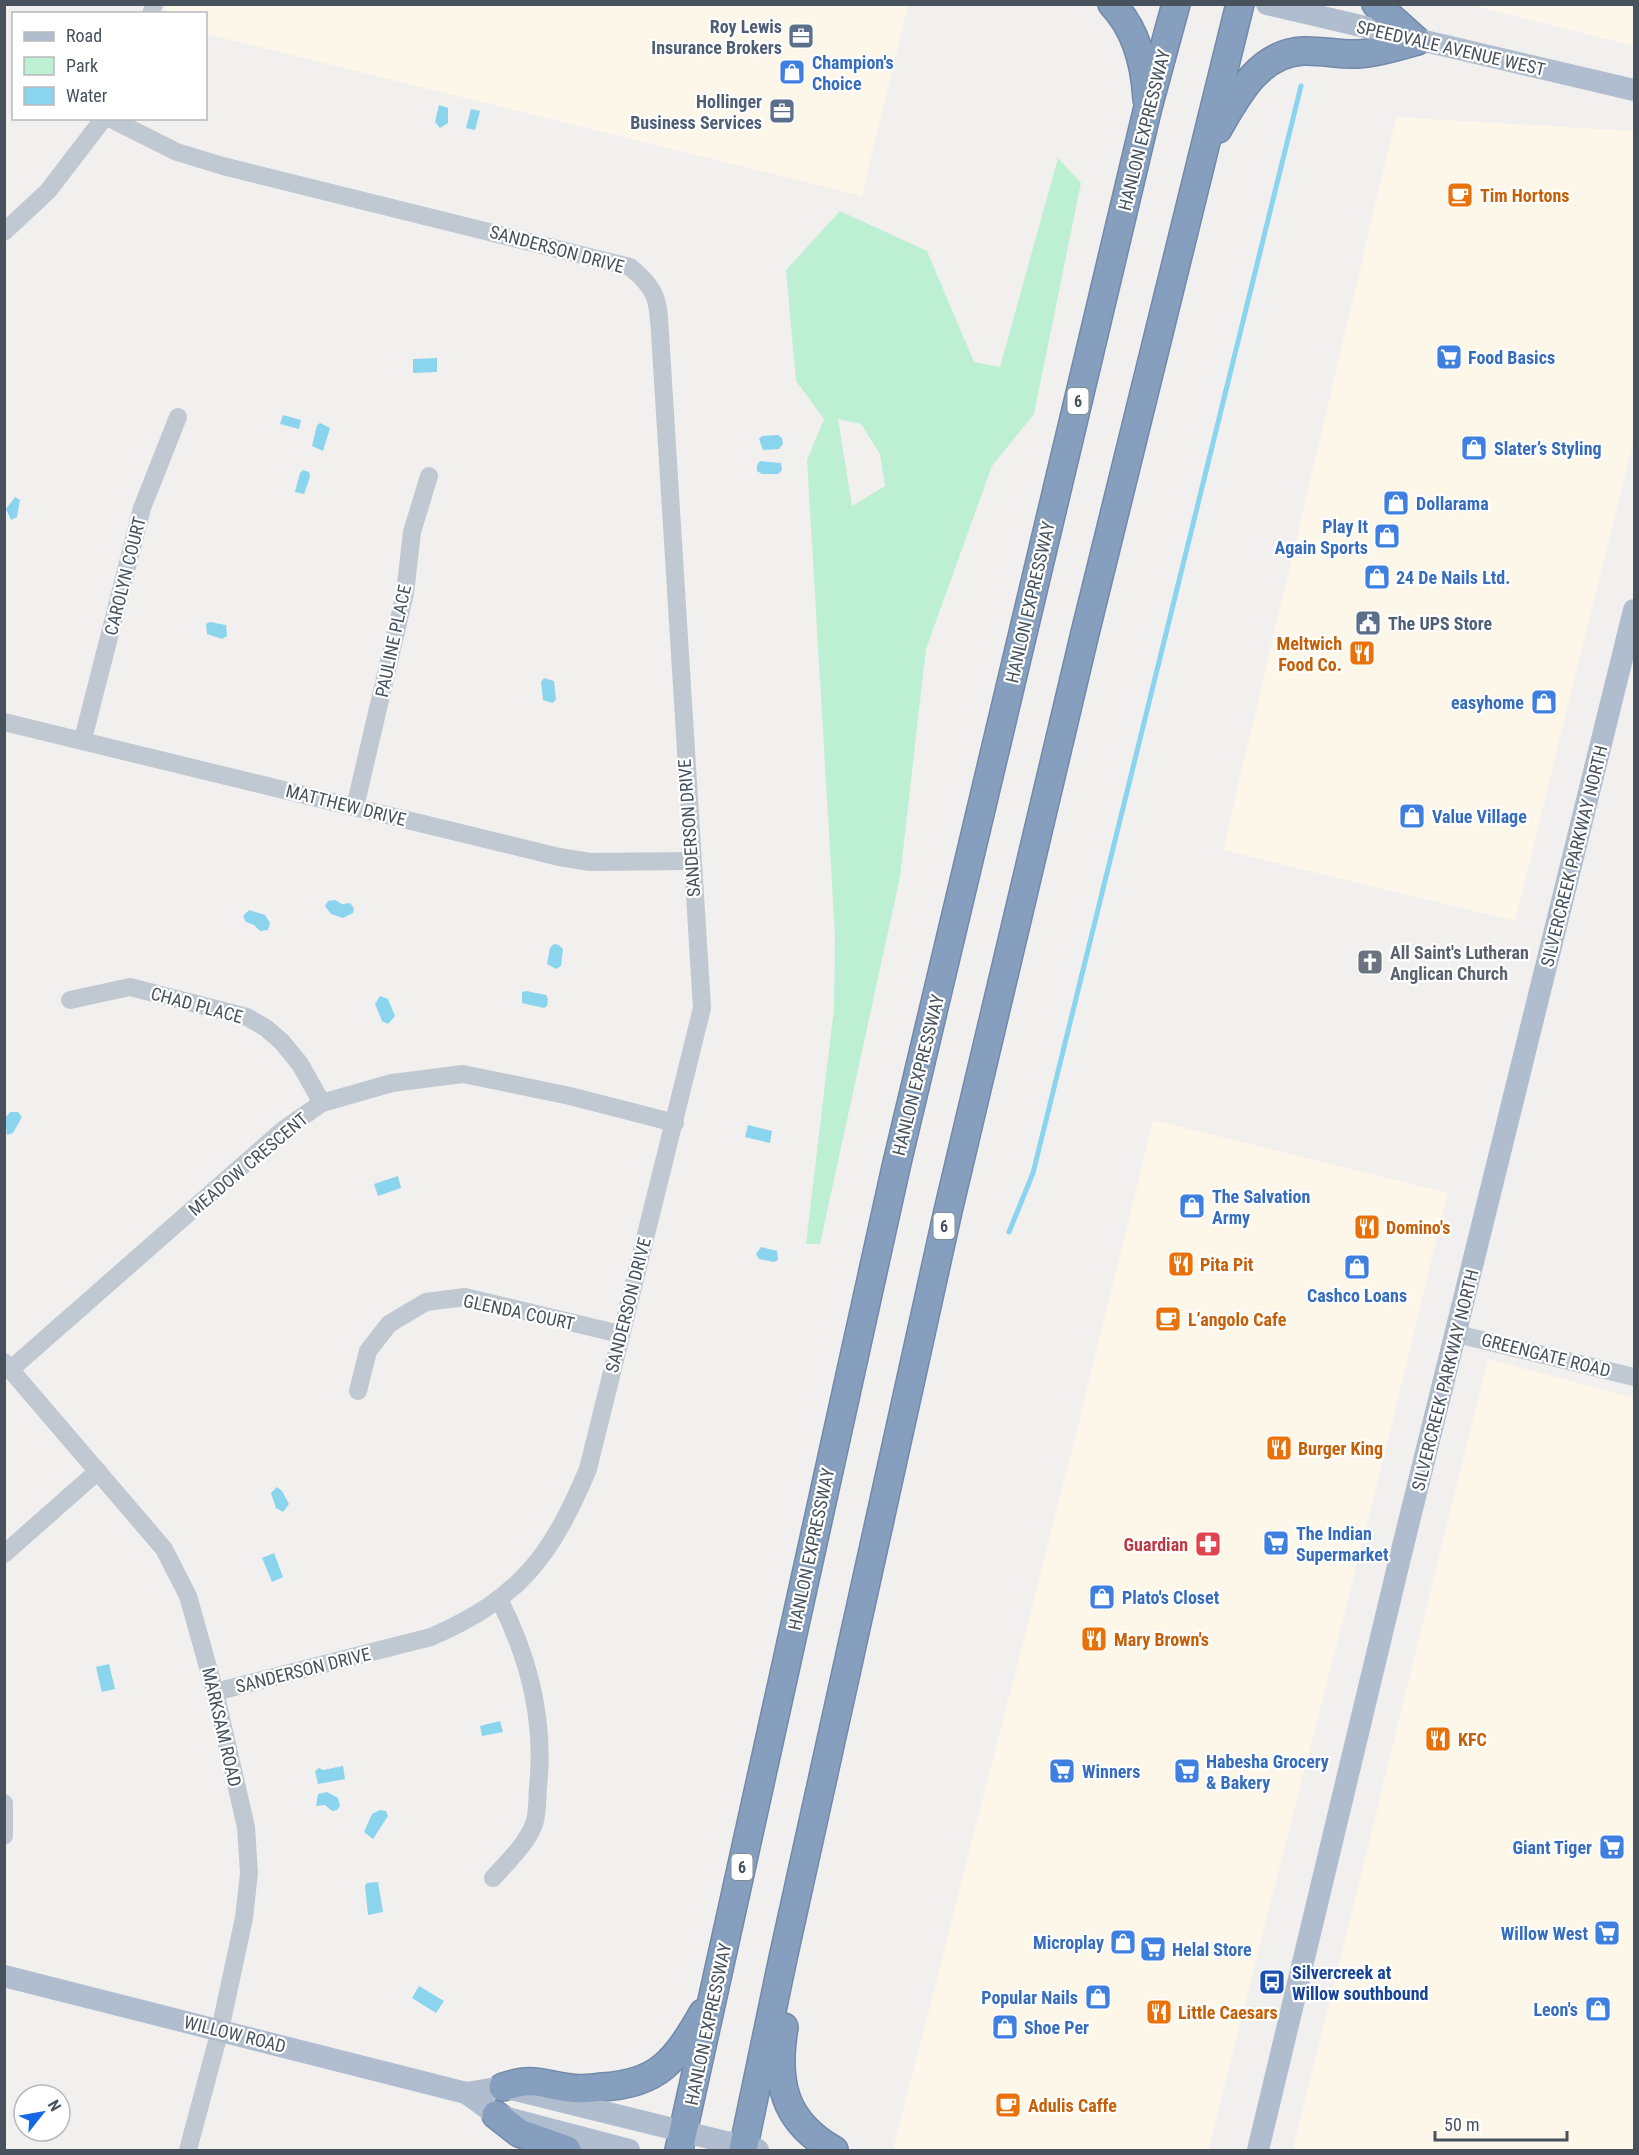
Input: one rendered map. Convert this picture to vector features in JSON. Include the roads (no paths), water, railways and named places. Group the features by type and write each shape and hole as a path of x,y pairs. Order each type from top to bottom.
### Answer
{"highway":[{"path":"1112,4 1126,19 1135,37 1146,83 1148,107"},
{"name":"HANLON EXPRESSWAY","path":"682,2141 896,1167 1148,107 1176,4"},
{"name":"6","path":"748,2149 783,1958 998,995 1240,4"},
{"path":"1376,4 1417,41"},
{"path":"1204,153 1245,84 1261,69 1281,58 1301,51 1360,54 1417,41"},
{"path":"783,1958 789,1992 781,2047 782,2086 795,2119 820,2142 834,2151"},
{"path":"503,2087 526,2079 573,2089 628,2086 652,2077 668,2066 681,2050 715,1994"},
{"path":"496,2115 519,2133 567,2151"}],"main road":[{"name":"SPEEDVALE AVENUE WEST","path":"1267,4 1417,41 1635,90"},
{"name":"SILVERCREEK PARKWAY NORTH","path":"1258,2151 1635,610"},
{"name":"WILLOW ROAD","path":"4,1976 466,2093 496,2115 628,2151"},
{"name":"WILLOW ROAD","path":"466,2093 503,2087 682,2141 748,2149"}],"street":[{"path":"4,232 48,191 102,120"},
{"name":"SANDERSON DRIVE","path":"114,120 177,152 223,166 630,267 648,281 658,298 691,861 702,1008 588,1469 572,1506 543,1557 500,1601 464,1623 431,1637 215,1692"},
{"name":"CAROLYN COURT","path":"83,739 142,508 178,417"},
{"name":"PAULINE PLACE","path":"355,807 405,593 412,532 429,476"},
{"name":"MATTHEW DRIVE","path":"4,722 83,739 559,857 590,862 691,861"},
{"name":"CHAD PLACE","path":"70,1000 130,987 247,1017 282,1042 300,1064 321,1103"},
{"name":"MEADOW CRESCENT","path":"8,1366 283,1130 321,1103 392,1083 463,1074 570,1096 675,1124"},
{"name":"GLENDA COURT","path":"358,1391 368,1350 389,1324 426,1302 465,1297 620,1334"},
{"name":"GREENGATE ROAD","path":"1457,1334 1635,1377"},
{"name":"MARKSAM ROAD","path":"8,1366 164,1549 188,1596 215,1692 246,1827 249,1873 244,1918 220,2030 188,2151"},
{"path":"4,1554 98,1471"},
{"path":"493,1878 525,1842 535,1822 541,1764 536,1699 519,1641 500,1601"},
{"path":"4,1803 4,1836"}],"water":[{"path":"439,105 448,108 448,123 440,128 435,122"},
{"path":"471,109 480,111 475,130 466,128"},
{"path":"437,358 437,372 413,373 413,359"},
{"path":"283,415 301,420 299,429 280,424"},
{"path":"320,423 330,428 323,451 312,446 317,425"},
{"path":"778,435 782,438 783,444 779,449 763,450 759,439 762,436"},
{"path":"760,461 781,463 782,470 778,474 762,474 757,471"},
{"path":"303,470 309,472 310,477 304,494 295,492"},
{"path":"15,497 20,500 17,517 11,520 6,509"},
{"path":"210,622 226,625 227,636 222,639 207,634 206,624"},
{"path":"544,678 554,681 556,700 552,703 543,700 541,682"},
{"path":"335,900 342,904 350,903 354,908 353,913 343,918 331,914 325,906 328,901"},
{"path":"249,910 265,915 270,923 268,930 260,931 254,925 246,922 243,916"},
{"path":"554,944 563,949 561,966 556,969 547,964 550,948"},
{"path":"522,992 546,995 547,1006 544,1008 522,1003"},
{"path":"380,996 388,999 395,1016 388,1024 382,1021 375,1004"},
{"path":"10,1112 18,1112 22,1117 13,1133 7,1135 5,1118"},
{"path":"748,1125 772,1131 770,1143 745,1137"},
{"path":"398,1176 401,1188 378,1196 374,1184"},
{"path":"761,1247 777,1251 778,1260 774,1262 759,1259 756,1254"},
{"path":"277,1487 289,1504 283,1512 276,1508 271,1493"},
{"path":"274,1553 283,1577 272,1582 262,1558"},
{"path":"109,1664 115,1689 102,1692 96,1667"},
{"path":"500,1721 503,1732 482,1736 480,1726"},
{"path":"343,1766 345,1779 318,1784 315,1771 319,1768 323,1770"},
{"path":"327,1792 338,1798 340,1806 337,1810 332,1811 325,1805 316,1806 318,1794"},
{"path":"380,1810 386,1811 388,1816 373,1839 364,1832 372,1814"},
{"path":"378,1882 383,1912 368,1915 365,1886 367,1883"},
{"path":"419,1986 444,2001 436,2013 412,1998"}],"waterway":[{"path":"1009,1232 1033,1173 1301,86"}],"place":[{"name":"Roy Lewis Insurance Brokers","path":"801,36"},
{"name":"Champion's Choice","path":"792,72"},
{"name":"Hollinger Business Services","path":"782,111"},
{"name":"Tim Hortons","path":"1460,195"},
{"name":"Food Basics","path":"1449,357"},
{"name":"Slater’s Styling","path":"1474,448"},
{"name":"Dollarama","path":"1396,503"},
{"name":"Play It Again Sports","path":"1387,536"},
{"name":"24 De Nails Ltd.","path":"1377,577"},
{"name":"The UPS Store","path":"1368,623"},
{"name":"Meltwich Food Co.","path":"1362,653"},
{"name":"easyhome","path":"1544,702"},
{"name":"Value Village","path":"1412,816"},
{"name":"All Saint's Lutheran Anglican Church","path":"1370,962"},
{"name":"The Salvation Army","path":"1192,1206"},
{"name":"Domino's","path":"1367,1227"},
{"name":"Pita Pit","path":"1181,1264"},
{"name":"Cashco Loans","path":"1357,1267"},
{"name":"L’angolo Cafe","path":"1168,1319"},
{"name":"Burger King","path":"1279,1448"},
{"name":"The Indian Supermarket","path":"1276,1543"},
{"name":"Guardian","path":"1208,1544"},
{"name":"Plato's Closet","path":"1102,1597"},
{"name":"Mary Brown's","path":"1094,1639"},
{"name":"KFC","path":"1438,1739"},
{"name":"Winners","path":"1062,1771"},
{"name":"Habesha Grocery & Bakery","path":"1187,1771"},
{"name":"Giant Tiger","path":"1612,1847"},
{"name":"Willow West","path":"1607,1933"},
{"name":"Microplay","path":"1123,1942"},
{"name":"Helal Store","path":"1153,1949"},
{"name":"Silvercreek at Willow southbound","path":"1272,1982"},
{"name":"Popular Nails","path":"1098,1997"},
{"name":"Leon's","path":"1598,2009"},
{"name":"Little Caesars","path":"1159,2012"},
{"name":"Shoe Per","path":"1005,2027"},
{"name":"Adulis Caffe","path":"1008,2105"}]}
